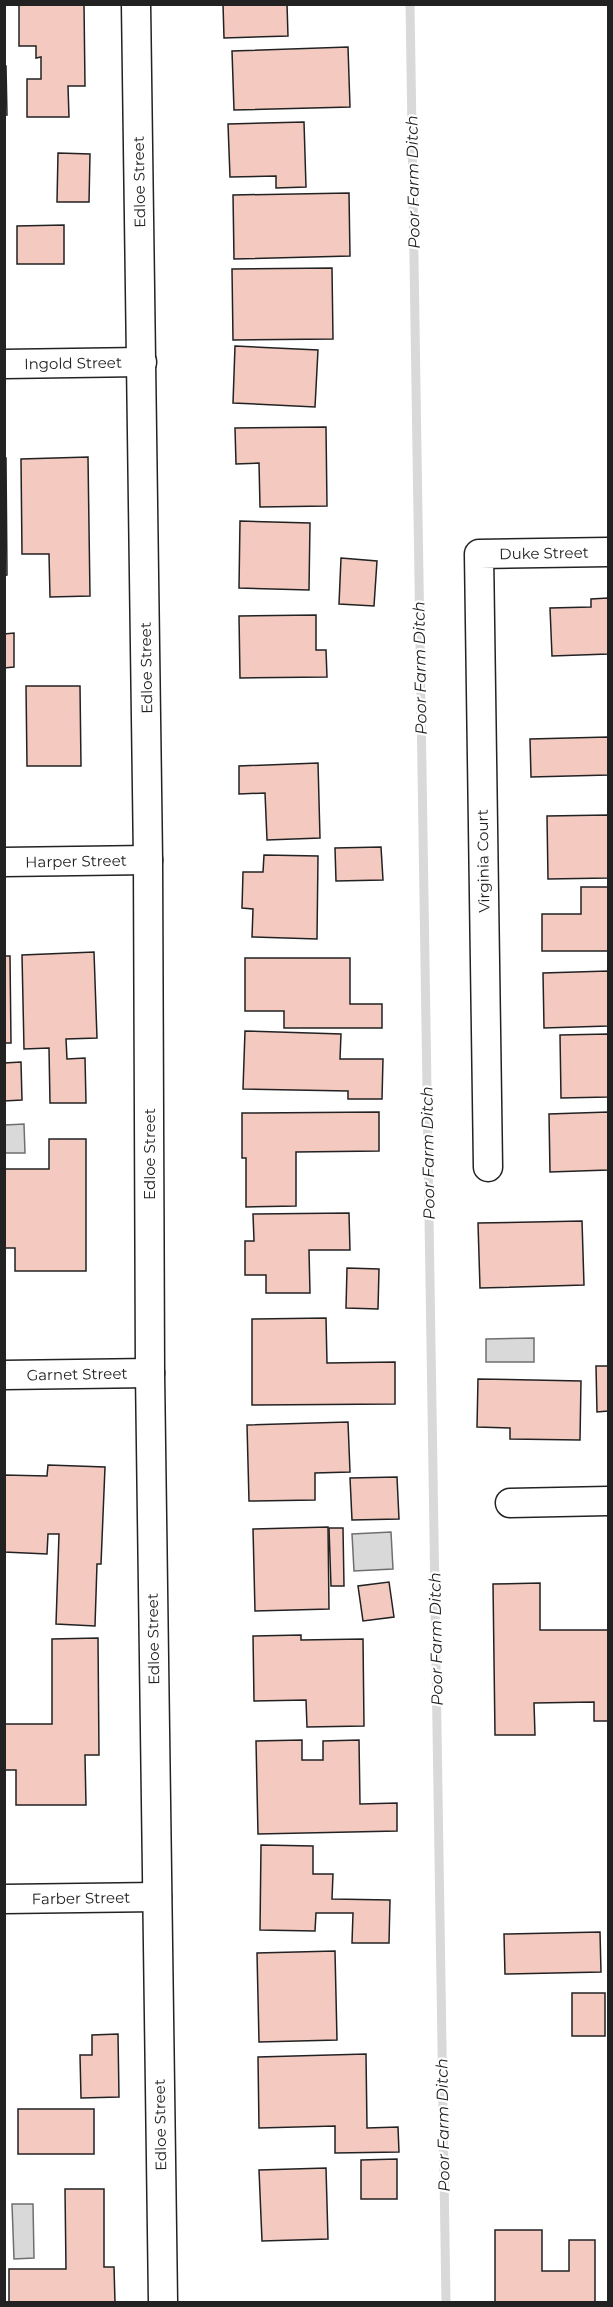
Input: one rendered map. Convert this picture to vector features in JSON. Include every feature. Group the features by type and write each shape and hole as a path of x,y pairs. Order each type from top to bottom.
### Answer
{"street":[{"name":"Edloe Street","path":"136,4 148,860 150,1373 163,2302"},
{"name":"Ingold Street","path":"4,364 142,362"},
{"name":"Duke Street","path":"479,554 609,552"},
{"name":"Virginia Court","path":"479,554 488,1167"},
{"name":"Harper Street","path":"4,862 148,860"},
{"name":"Garnet Street","path":"4,1375 150,1373"},
{"path":"510,1503 609,1502"},
{"name":"Farber Street","path":"4,1899 157,1897"}],"shaded area":[{"path":"24,1124 25,1153 5,1153 5,1125"},
{"path":"534,1338 534,1362 486,1362 486,1339"},
{"path":"391,1532 393,1569 354,1571 352,1534"},
{"path":"12,2204 33,2204 34,2258 14,2259"}],"building":[{"path":"19,4 84,4 85,86 68,86 69,117 27,117 27,79 41,79 41,57 36,58 36,46 19,46"},
{"path":"223,4 287,4 288,36 224,38"},
{"path":"348,47 350,107 234,110 232,51"},
{"path":"4,66 6,66 7,115 4,115"},
{"path":"304,122 306,187 276,188 276,176 230,177 228,124"},
{"path":"58,153 90,154 89,202 57,202"},
{"path":"349,193 350,256 234,259 233,195"},
{"path":"64,225 64,264 17,264 17,226"},
{"path":"332,268 333,339 233,340 232,269"},
{"path":"235,346 318,350 315,407 233,403"},
{"path":"326,427 327,506 260,507 259,463 236,464 235,428"},
{"path":"88,457 90,596 50,597 49,554 22,554 21,459"},
{"path":"4,458 6,458 7,575 4,576"},
{"path":"240,521 310,523 309,590 239,588"},
{"path":"341,558 377,561 374,606 339,604"},
{"path":"608,598 608,654 552,656 550,608 591,607 591,599"},
{"path":"316,615 316,650 326,650 327,677 240,678 239,616"},
{"path":"14,633 14,667 4,668 4,634"},
{"path":"26,686 80,686 81,766 27,766"},
{"path":"608,737 608,775 531,777 530,739"},
{"path":"318,763 320,838 267,840 265,793 239,794 239,766"},
{"path":"608,815 608,878 548,879 547,816"},
{"path":"381,847 383,880 336,881 335,848"},
{"path":"264,855 318,856 317,939 252,937 253,909 242,908 243,872 263,872"},
{"path":"581,887 608,887 608,951 542,951 542,914 581,914"},
{"path":"94,952 97,1038 66,1039 67,1059 85,1058 86,1103 50,1103 49,1048 24,1049 22,955"},
{"path":"4,956 10,956 11,1043 4,1043"},
{"path":"245,958 350,958 350,1004 382,1004 382,1028 284,1028 284,1011 245,1011"},
{"path":"608,971 608,1026 544,1028 543,973"},
{"path":"245,1031 341,1034 340,1059 383,1059 382,1099 348,1099 348,1091 243,1089"},
{"path":"608,1034 608,1097 561,1098 560,1035"},
{"path":"21,1062 22,1100 4,1101 4,1063"},
{"path":"379,1112 379,1151 296,1152 296,1206 246,1207 246,1158 242,1158 242,1113"},
{"path":"608,1112 608,1170 550,1172 549,1114"},
{"path":"49,1139 86,1139 86,1271 15,1271 15,1248 4,1248 4,1169 49,1169"},
{"path":"349,1213 350,1250 309,1250 310,1293 266,1293 266,1275 245,1275 245,1241 254,1241 253,1214"},
{"path":"582,1221 584,1285 480,1288 478,1223"},
{"path":"347,1268 379,1269 378,1309 346,1308"},
{"path":"326,1318 327,1363 395,1362 395,1404 252,1405 252,1319"},
{"path":"596,1366 608,1366 608,1411 597,1412"},
{"path":"478,1379 581,1381 580,1440 510,1439 510,1428 477,1427"},
{"path":"348,1422 350,1472 315,1473 315,1500 249,1501 247,1425"},
{"path":"48,1465 105,1467 101,1564 97,1564 95,1626 56,1624 59,1534 48,1534 47,1554 4,1552 4,1475 47,1476"},
{"path":"397,1477 399,1519 352,1520 350,1478"},
{"path":"328,1527 329,1609 255,1611 253,1529"},
{"path":"329,1528 343,1528 344,1586 331,1586"},
{"path":"389,1582 394,1617 363,1621 358,1586"},
{"path":"540,1583 540,1630 608,1630 608,1721 594,1721 594,1702 534,1703 535,1735 495,1735 493,1584"},
{"path":"301,1635 301,1640 363,1639 364,1726 307,1727 306,1700 254,1701 253,1636"},
{"path":"98,1638 99,1755 85,1755 86,1805 16,1805 16,1770 4,1770 4,1724 52,1724 52,1639"},
{"path":"302,1740 302,1760 323,1760 323,1741 359,1740 360,1804 397,1803 397,1831 258,1834 256,1741"},
{"path":"261,1845 313,1846 313,1874 333,1874 332,1899 390,1900 389,1943 352,1943 353,1913 316,1913 315,1931 260,1930"},
{"path":"600,1932 601,1972 505,1974 504,1934"},
{"path":"335,1951 337,2040 259,2042 257,1953"},
{"path":"572,1993 605,1993 605,2036 572,2036"},
{"path":"118,2034 119,2097 81,2098 80,2055 92,2055 92,2035"},
{"path":"366,2054 367,2128 398,2127 399,2152 335,2153 335,2126 259,2128 258,2057"},
{"path":"18,2109 94,2109 94,2154 18,2154"},
{"path":"397,2159 397,2199 361,2199 361,2160"},
{"path":"326,2168 328,2239 262,2241 259,2170"},
{"path":"65,2189 104,2189 104,2267 114,2267 115,2302 9,2302 9,2269 66,2269"},
{"path":"495,2230 542,2230 542,2271 569,2271 569,2240 595,2240 595,2302 495,2302"}],"waterway":[{"name":"Poor Farm Ditch","path":"410,4 446,2302"}]}
